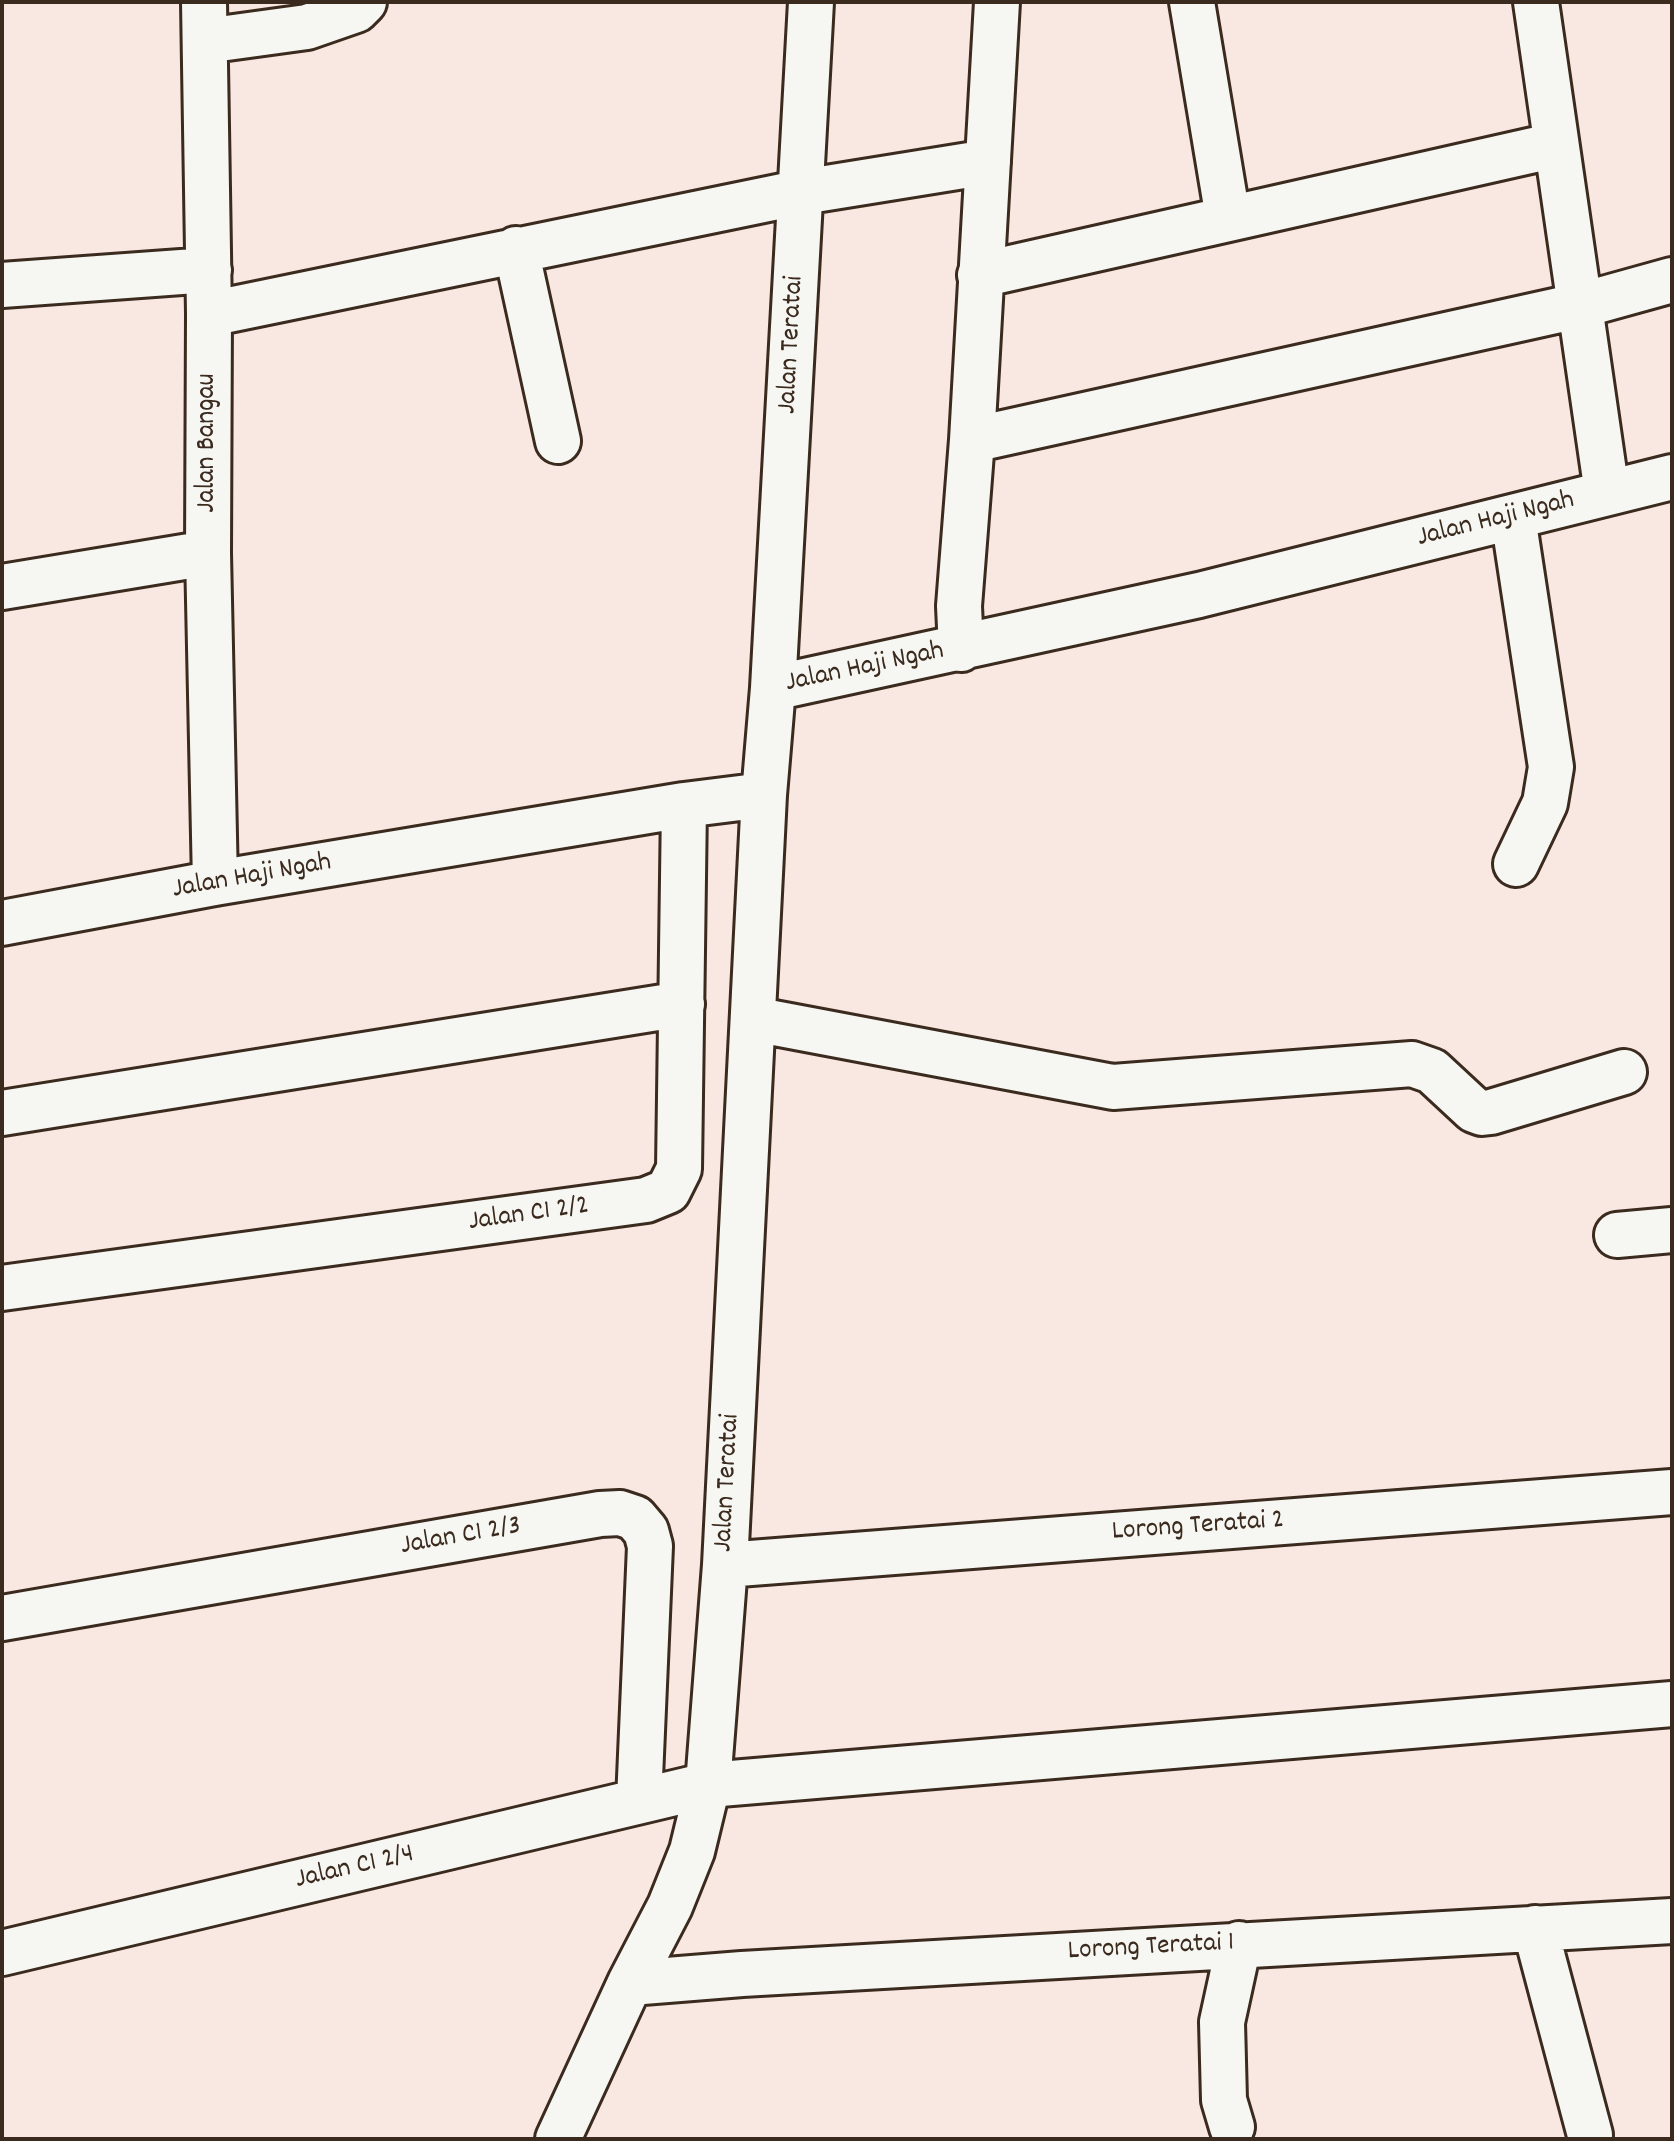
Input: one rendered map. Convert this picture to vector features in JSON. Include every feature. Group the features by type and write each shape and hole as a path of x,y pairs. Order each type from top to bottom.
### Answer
{"street":[{"path":"204,22 307,27 356,10 364,2"},
{"name":"Jalan Teratai","path":"773,688 811,2"},
{"path":"961,649 959,606 972,440 997,2"},
{"path":"1192,2 1228,218"},
{"path":"1536,2 1607,493"},
{"name":"Jalan Bangau","path":"204,22 209,270 208,553 215,883"},
{"path":"980,275 1556,145"},
{"path":"209,314 802,192 988,162"},
{"path":"516,249 558,441"},
{"path":"2,285 209,270"},
{"path":"972,440 1582,305 1672,280"},
{"name":"Jalan Haji Ngah","path":"2,923 215,883 684,805 764,795 773,688 1199,595 1672,477"},
{"path":"1513,517 1551,767 1545,803 1516,864"},
{"path":"2,587 208,553"},
{"name":"Jalan Teratai","path":"558,2139 630,1983 670,1906 692,1851 708,1785 725,1565 764,795"},
{"name":"Jalan C1 2/2","path":"2,1288 646,1200 668,1191 679,1169 684,805"},
{"path":"2,1113 682,1004"},
{"path":"753,1019 1113,1087 1412,1064 1432,1071 1474,1110 1482,1113 1624,1072"},
{"path":"1617,1235 1672,1230"},
{"name":"Lorong Teratai 2","path":"725,1565 1672,1492"},
{"name":"Jalan C1 2/3","path":"2,1618 620,1513 635,1518 646,1531 650,1546 639,1801"},
{"name":"Jalan C1 2/4","path":"2,1953 708,1785 1672,1704"},
{"name":"Lorong Teratai 1","path":"630,1983 1239,1944 1672,1921"},
{"path":"1535,1928 1590,2135"},
{"path":"1232,2127 1224,2100 1222,2022 1239,1944"}]}
